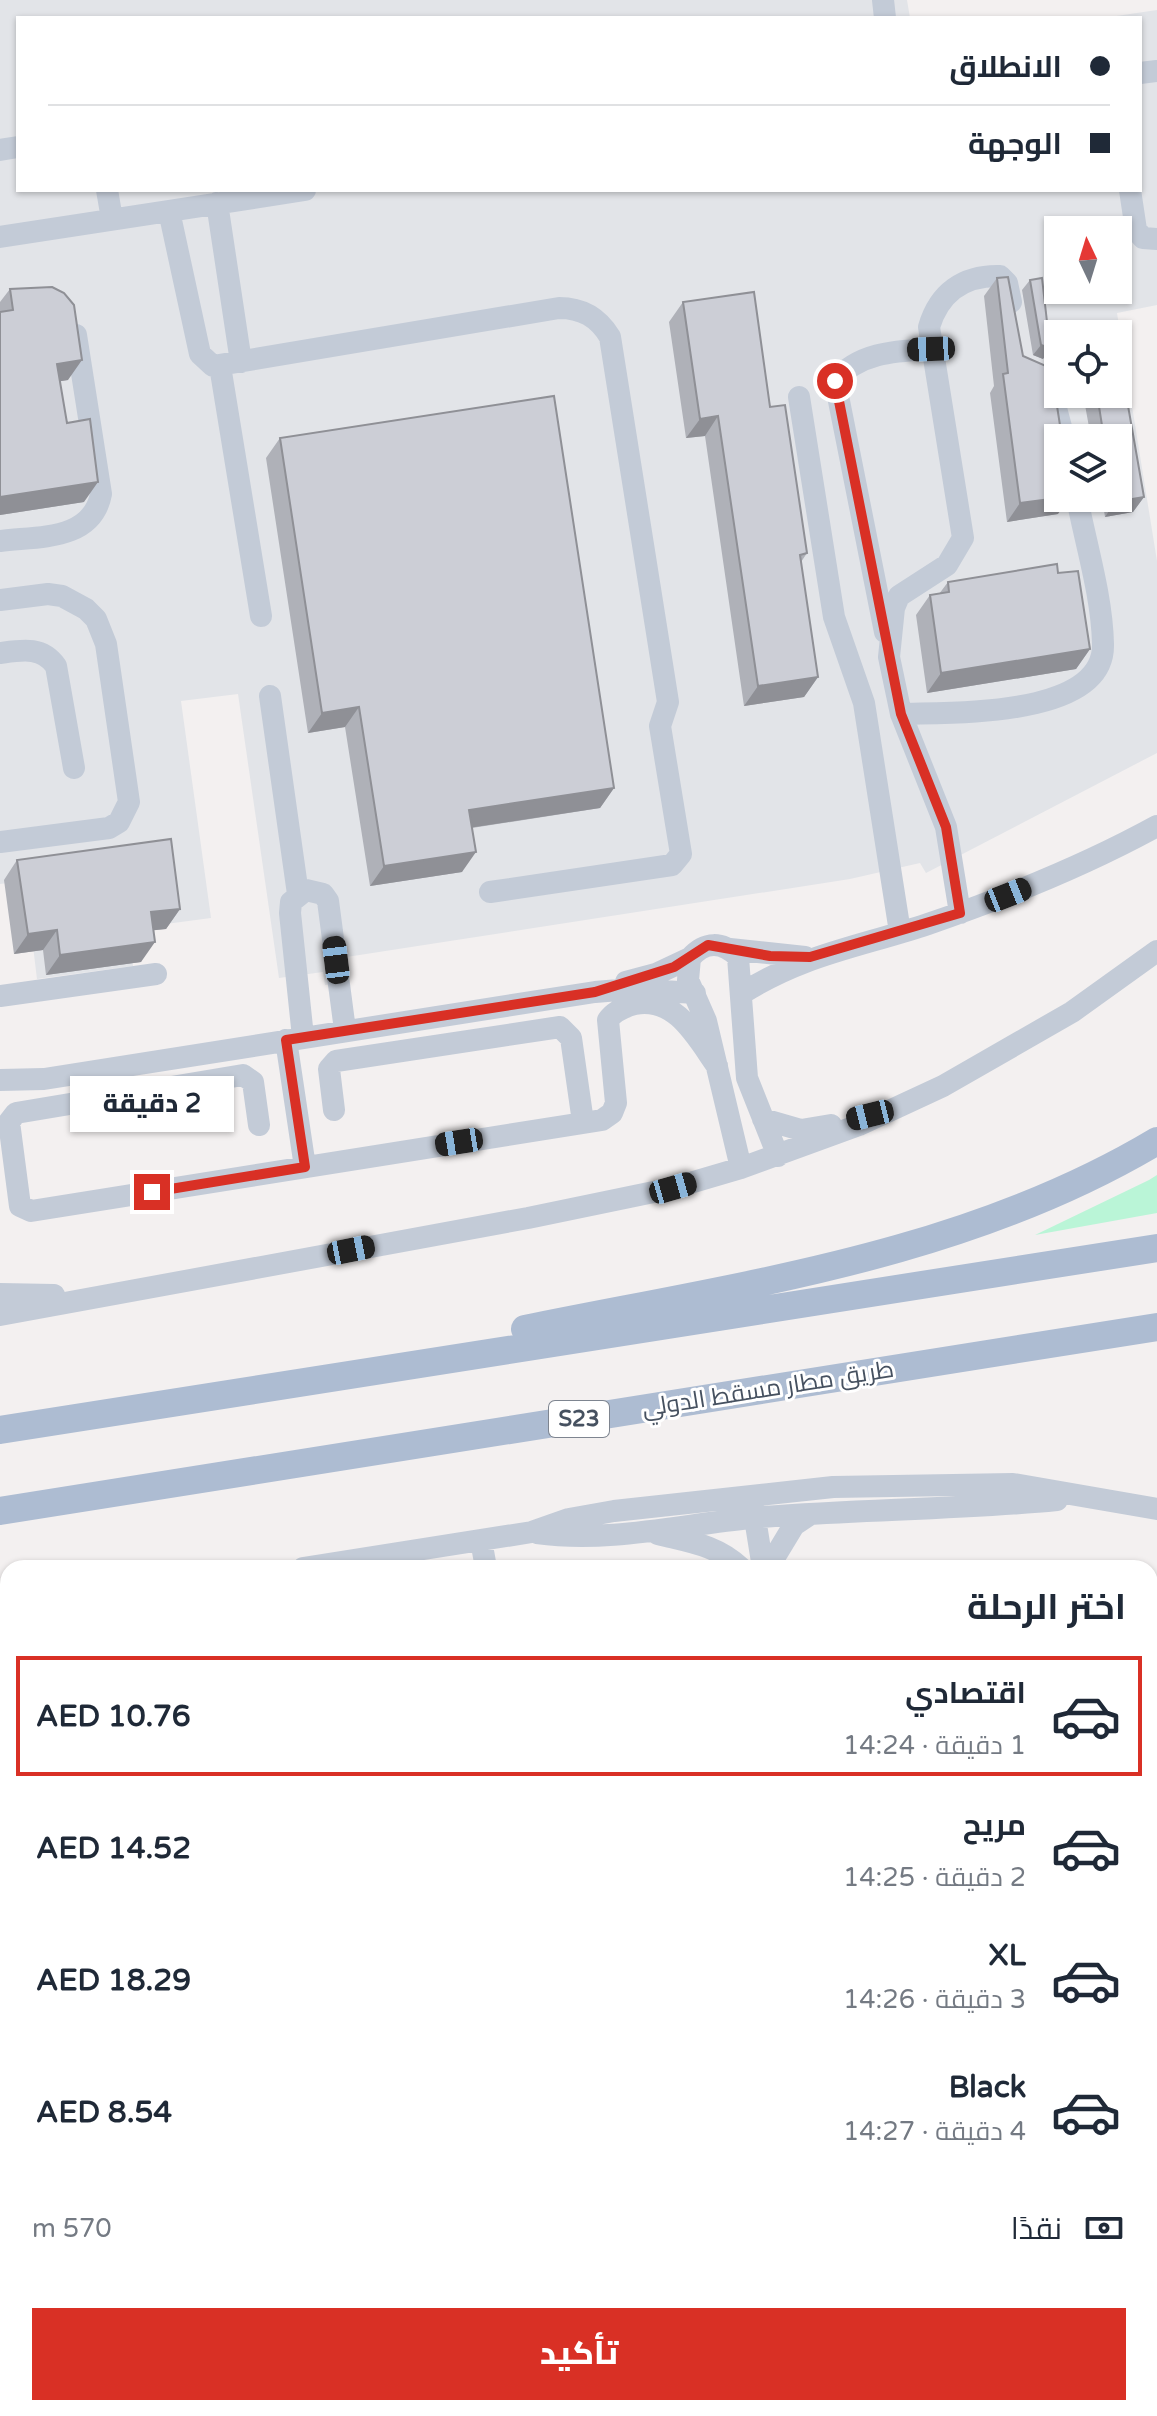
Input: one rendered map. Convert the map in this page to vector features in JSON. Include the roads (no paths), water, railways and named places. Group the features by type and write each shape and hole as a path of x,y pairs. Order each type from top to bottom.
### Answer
{"main road":[{"path":"143,1408 880,1254 1007,1215 1069,1188 1157,1141"},
{"path":"0,1430 1157,1248"},
{"name":"طريق مطار مسقط الدولي","path":"0,1511 1157,1327"}],"street":[{"path":"107,192 112,219"},
{"path":"0,237 291,192"},
{"path":"1130,192 1136,230 1143,238 1157,239"},
{"path":"217,203 231,364 261,616"},
{"path":"169,211 200,354 208,364 231,364 559,308 585,312 600,322 610,337 668,702 660,726 681,854 676,862 667,866 490,892"},
{"path":"889,657 894,608 899,596 947,565 963,538 929,327 943,296 969,281 1000,276 1007,283 1016,329"},
{"path":"0,541 74,531 93,516 99,505 101,494 69,311"},
{"path":"931,349 886,353 860,360 848,365 835,381 901,714 946,827 960,913"},
{"path":"1027,370 1042,373 1052,386 1061,424"},
{"path":"799,397 836,631 864,703 900,932"},
{"path":"901,714 1002,710 1057,697 1086,684 1096,672 1103,646 1079,512"},
{"path":"0,600 48,594 62,596 86,609 96,619 106,644 129,802 119,822 109,828 0,842"},
{"path":"0,653 34,650 47,656 56,666 74,768"},
{"path":"270,696 298,894"},
{"path":"741,994 810,957 960,913 1080,865 1157,826"},
{"path":"305,1167 294,1039 290,913 291,902 298,894 315,890 328,901 345,1030"},
{"path":"595,992 656,974 690,958 708,945 770,956 810,957"},
{"path":"730,949 738,957 743,1056 753,1099 778,1156"},
{"path":"1099,995 1118,976 1157,951"},
{"path":"690,958 688,980 695,993 717,1066 741,1168"},
{"path":"0,1315 601,1203 741,1168 898,1108 997,1057 1099,995 1117,989 1157,965"},
{"path":"0,996 156,974"},
{"path":"0,1005 75,986"},
{"path":"0,1092 44,1079 595,992 631,989 695,993"},
{"path":"259,1125 253,1082 243,1075 16,1113 9,1122 20,1206 31,1211 602,1120 615,1108 617,1097 606,1025 614,1013 628,1006 649,1003 668,1009 688,1026 717,1066"},
{"path":"334,1110 329,1069 336,1061 557,1027 570,1034 583,1122"},
{"path":"0,1080 44,1079"},
{"path":"763,1119 801,1130 898,1108"},
{"path":"0,1294 103,1296"},
{"path":"354,1560 532,1532 569,1519 614,1511 751,1493 879,1485 1013,1484 1157,1509"},
{"path":"751,1493 763,1560"},
{"path":"727,1497 739,1560"},
{"path":"532,1532 574,1538 755,1518 970,1509 1078,1497"},
{"path":"770,1560 794,1525 809,1515"},
{"path":"643,1531 712,1547 732,1560"},
{"path":"481,1540 485,1560"}]}
